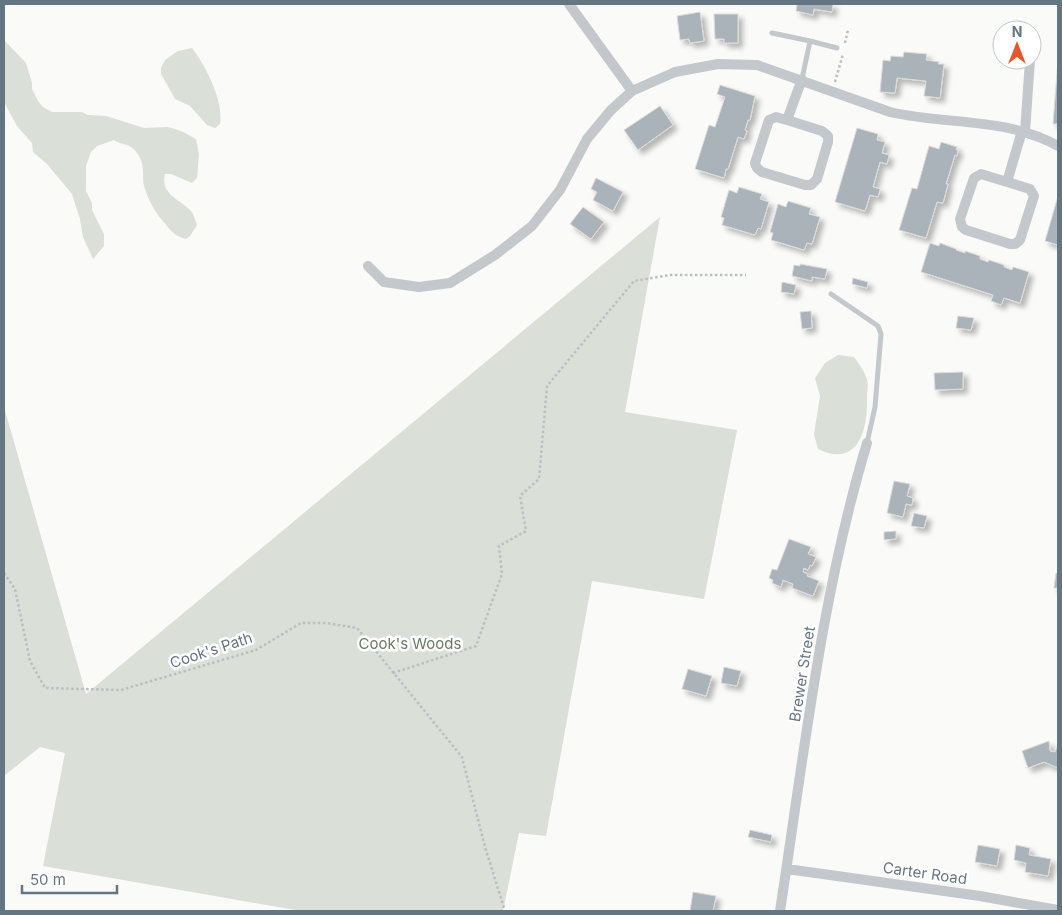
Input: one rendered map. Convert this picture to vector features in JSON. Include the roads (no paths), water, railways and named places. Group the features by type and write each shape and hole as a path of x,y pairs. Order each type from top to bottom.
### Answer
{"street":[{"path":"569,4 632,91"},
{"path":"368,266 384,282 420,287 450,282 495,255 532,226 560,190 587,139 611,110 632,91 675,72 718,64 757,65 802,79 868,105 901,114 935,120 981,124 1023,132 1038,136 1058,146"},
{"path":"1007,182 1023,132 1029,70"},
{"path":"787,120 802,79"},
{"path":"776,117 787,120 822,131 828,136 828,142 816,179 811,185 805,185 762,172 756,166 756,160 769,120 776,117"},
{"path":"981,174 1007,182 1030,189 1034,196 1020,240 1015,244 1010,244 962,227 960,219 974,178 981,174"},
{"name":"Brewer Street","path":"780,911 821,641 846,520 867,443"},
{"name":"Carter Road","path":"787,869 980,896 1058,910"}],"lane":[{"path":"772,33 836,48"},
{"path":"802,79 810,42"},
{"path":"831,294 878,326 881,334 875,407 867,443"}],"park label":[{"name":"Cook's Woods","path":"410,643"}]}
